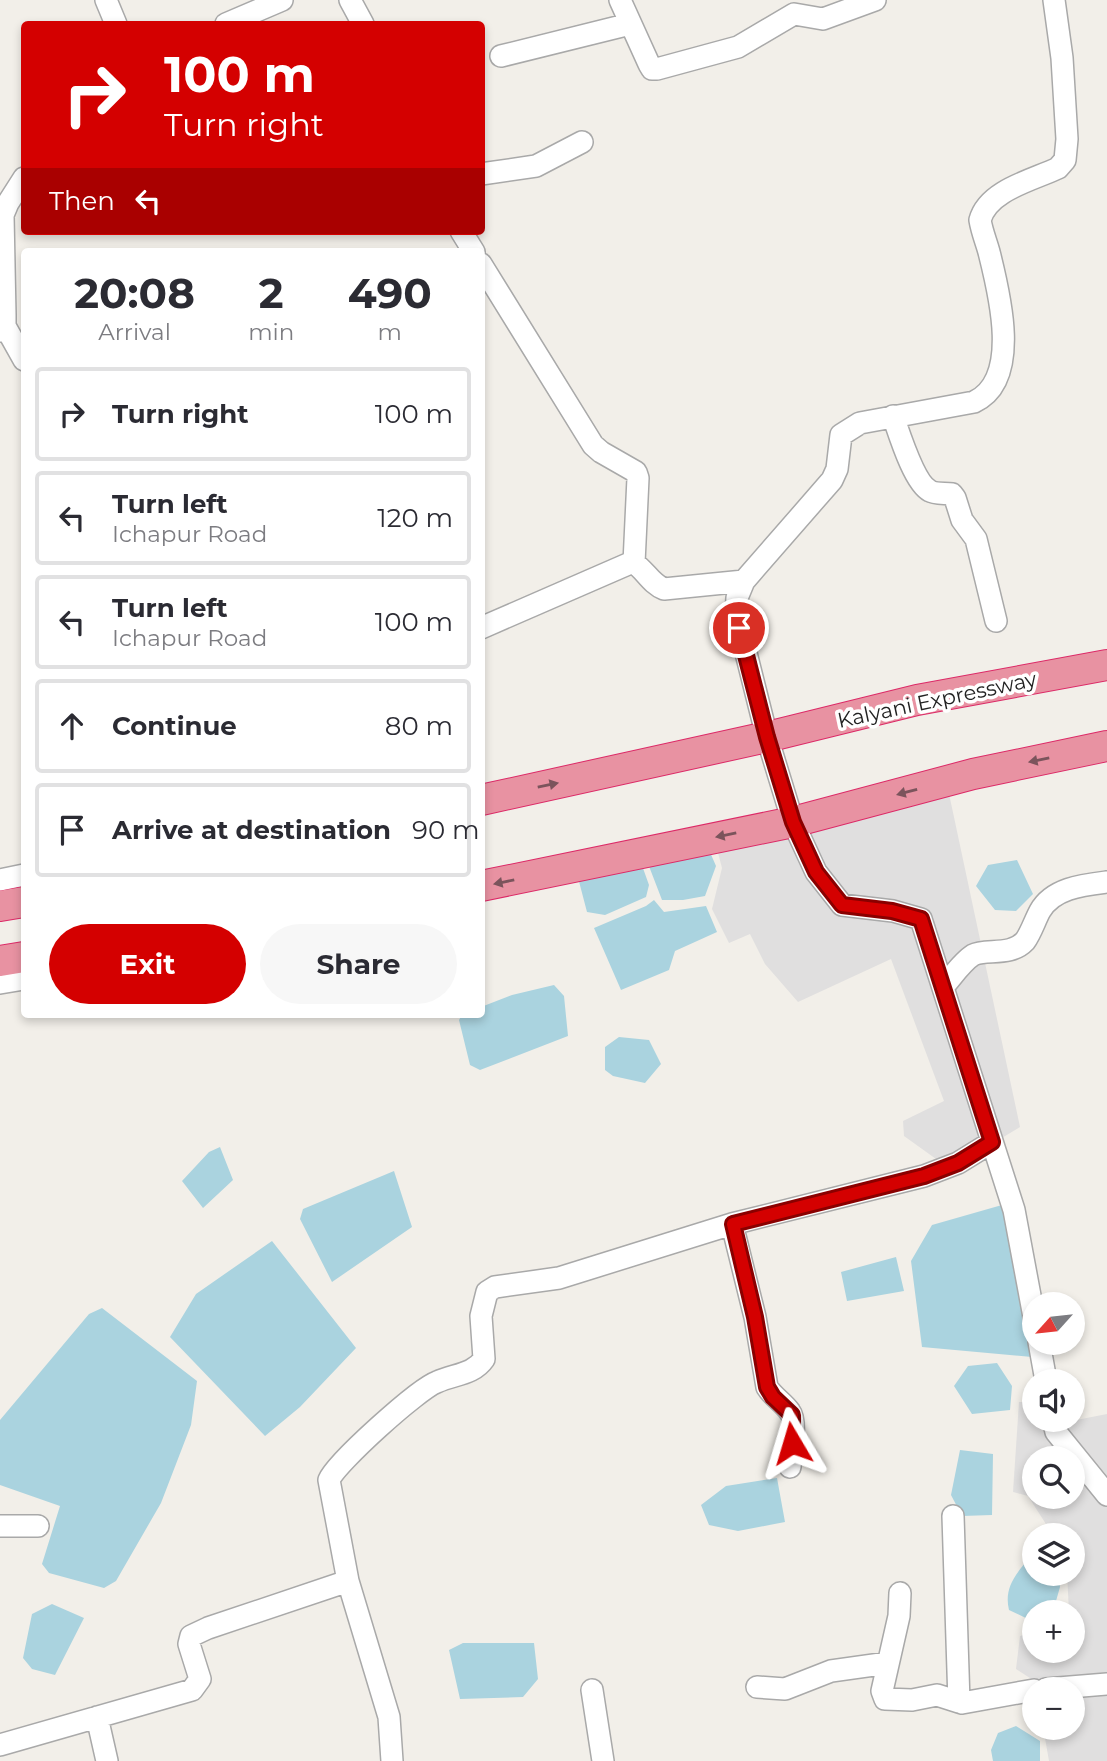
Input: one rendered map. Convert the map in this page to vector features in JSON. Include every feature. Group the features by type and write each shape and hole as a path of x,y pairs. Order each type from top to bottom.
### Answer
{"highway":[{"name":"Kalyani Expressway","path":"485,799 767,737 917,700 1107,666"},
{"path":"485,885 793,822 973,774 1106,746"},
{"path":"0,906 21,902"},
{"path":"0,961 21,958"}],"street":[{"path":"106,0 115,21"},
{"path":"236,14 282,0"},
{"path":"350,0 361,21"},
{"path":"620,0 653,69 738,47 791,7 822,19 875,0"},
{"path":"1029,1292 1014,1210 921,919 892,911 842,905 816,872 793,822 767,737 736,613 737,598 744,581 832,480 837,469 841,435 860,423 974,402 984,398 993,388 999,374 1003,337 1000,300 981,220 983,210 990,201 1059,167 1065,160 1067,139 1062,58 1054,0"},
{"path":"501,56 630,24"},
{"path":"485,173 536,166 582,142"},
{"path":"21,182 8,202 1,225 2,328 21,356"},
{"path":"485,270 593,444 601,453 636,472 638,478 634,563 664,589 744,581"},
{"path":"893,416 912,467 925,487 931,491 952,494 956,498 962,520 976,539 996,621"},
{"path":"485,626 634,563"},
{"path":"0,880 21,876"},
{"path":"943,987 971,956 998,953 1024,941 1041,908 1058,893 1107,881"},
{"path":"0,984 21,980"},
{"path":"392,1761 389,1717 348,1581 329,1480 332,1471 420,1392 435,1382 478,1367 485,1359 481,1315 487,1292 495,1287 587,1271 733,1224 924,1176 958,1163 992,1142"},
{"path":"733,1224 755,1317 767,1387 773,1397 790,1411 794,1419 790,1468"},
{"path":"1056,1432 1107,1495"},
{"path":"953,1516 958,1702"},
{"path":"0,1527 38,1526"},
{"path":"0,1745 192,1690 200,1679 189,1644 191,1636 348,1581"},
{"path":"900,1593 899,1616 882,1691 888,1701 937,1695 958,1702 1022,1692"},
{"path":"757,1687 785,1689 831,1671 888,1663"},
{"path":"1085,1686 1107,1684"},
{"path":"592,1690 603,1761"},
{"path":"97,1717 107,1761"}],"shaded area":[{"path":"948,789 1020,1127 950,1169 904,1136 903,1121 944,1101 891,959 798,1002 765,964 750,934 729,943 712,909 722,868 713,834"},
{"path":"1019,1402 1022,1402 1022,1432 1052,1432 1061,1446 1022,1446 1022,1494 1013,1492"},
{"path":"1107,1414 1107,1485 1085,1455 1085,1446 1078,1446 1068,1432 1085,1432 1085,1418"},
{"path":"1085,1478 1107,1506 1107,1761 1049,1761 1045,1740 1085,1740 1085,1677 1028,1677 1016,1669 1022,1635 1022,1663 1085,1663 1085,1600 1068,1600 1068,1586 1085,1586 1085,1523 1045,1523 1036,1509 1085,1509"}],"water":[{"path":"634,843 649,885 646,897 605,915 587,912 576,870"},
{"path":"706,843 716,866 705,896 662,900 647,861"},
{"path":"1017,860 1033,894 1016,911 995,910 976,886 988,865"},
{"path":"654,900 664,912 706,906 717,932 675,951 669,970 621,990 594,928"},
{"path":"554,985 564,996 568,1036 480,1070 470,1065 460,1018 485,1018 485,1005 512,995"},
{"path":"619,1037 649,1040 661,1064 645,1083 613,1076 605,1070 605,1047"},
{"path":"220,1147 233,1180 203,1208 182,1181 209,1152"},
{"path":"394,1171 412,1227 332,1282 300,1219 303,1209"},
{"path":"1002,1205 1022,1306 1022,1355 1032,1357 922,1347 911,1261 932,1225"},
{"path":"272,1241 356,1348 300,1407 265,1436 170,1337 196,1294"},
{"path":"896,1257 904,1291 847,1301 841,1272"},
{"path":"102,1308 197,1381 191,1425 161,1503 116,1581 104,1588 49,1573 42,1564 60,1506 0,1485 0,1420 89,1314"},
{"path":"997,1363 1012,1386 1010,1410 972,1414 954,1386 968,1366"},
{"path":"960,1450 993,1454 992,1515 962,1516 951,1495"},
{"path":"777,1478 785,1522 738,1531 709,1525 701,1505 726,1486"},
{"path":"1022,1567 1022,1586 1060,1586 1056,1600 1022,1600 1022,1616 1009,1610 1008,1593"},
{"path":"52,1604 84,1618 55,1675 32,1669 23,1658 32,1614"},
{"path":"463,1643 534,1643 538,1679 523,1697 460,1699 449,1650"},
{"path":"1016,1726 1022,1730 1022,1740 1040,1741 1040,1761 993,1761 991,1750 998,1733"}],"route":[{"path":"739,628 767,737 793,822 816,872 842,905 892,911 921,919 992,1142 958,1163 924,1176 733,1224 755,1317 767,1387 773,1397 790,1411 794,1419 792,1443"}]}
